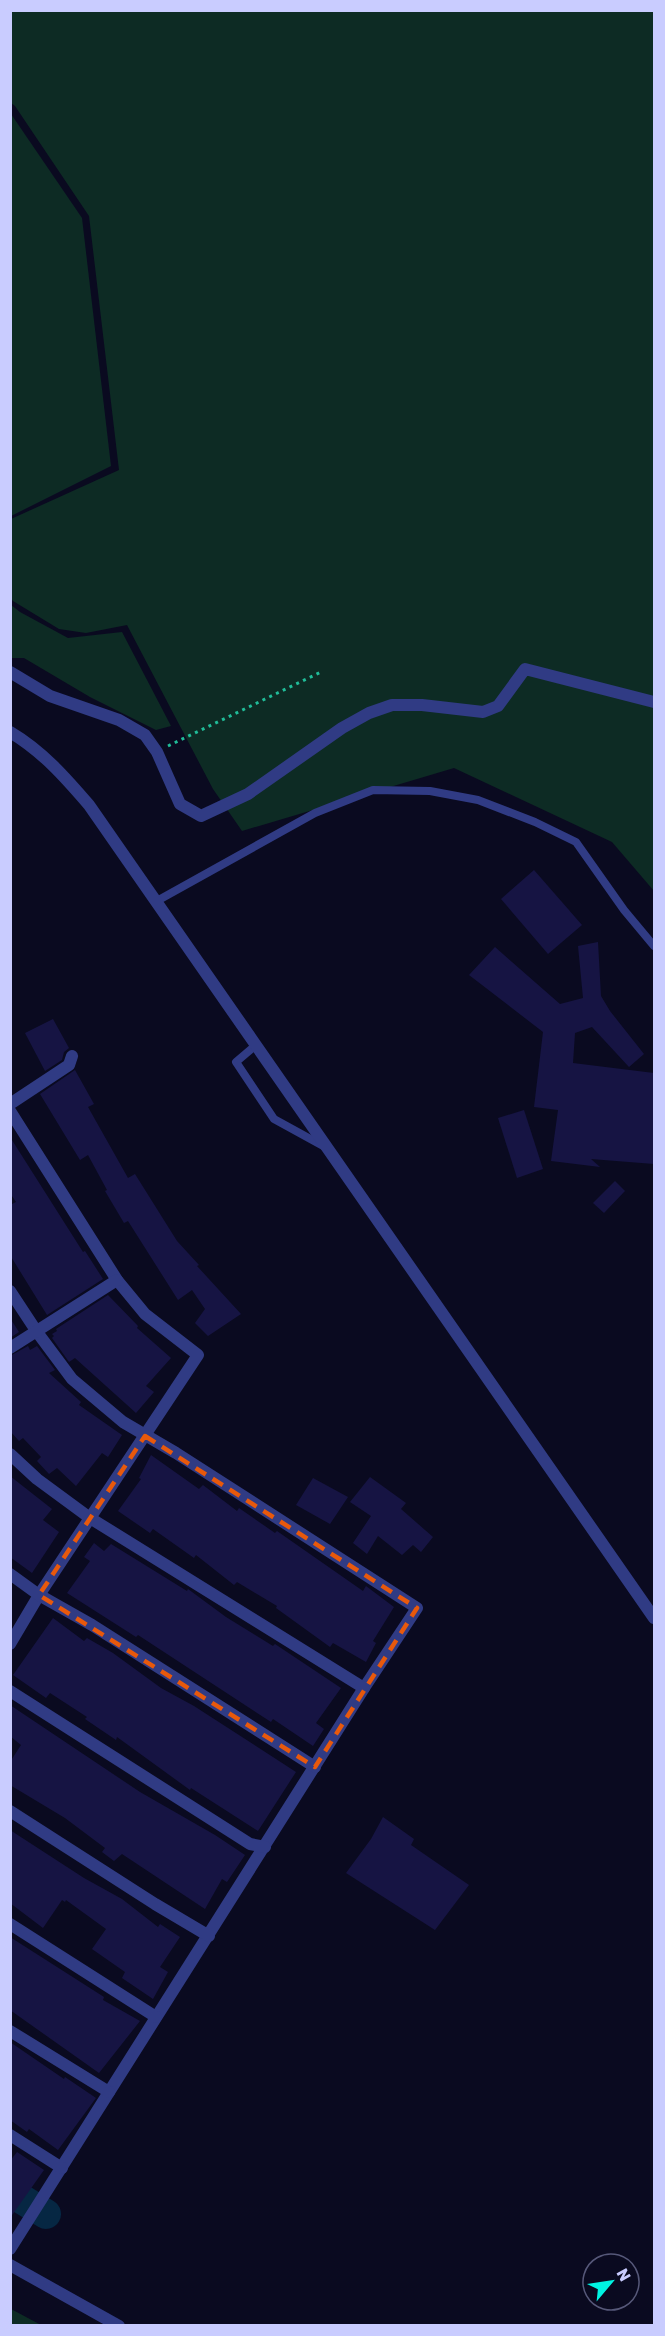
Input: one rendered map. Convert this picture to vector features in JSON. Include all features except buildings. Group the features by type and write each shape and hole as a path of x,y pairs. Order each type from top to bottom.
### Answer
{"street":[{"path":"10,672 50,696 119,720 145,735 160,750 180,804 201,816 248,794 342,728 369,713 392,705 422,705 483,712 498,706 525,669 654,702"},
{"path":"10,732 30,743 54,765 89,805 654,1618"},
{"path":"10,1104 69,1065 72,1056"},
{"path":"10,1111 117,1280 145,1314 198,1355 39,1594 10,1644"},
{"path":"10,1348 117,1280"},
{"path":"10,1291 72,1379 123,1422 176,1453 417,1608 364,1688 10,2249"},
{"path":"10,1454 37,1479 90,1518 364,1688"},
{"path":"10,1574 315,1767"},
{"path":"10,1691 250,1844 266,1846"},
{"path":"10,1811 209,1936"},
{"path":"10,1924 156,2017"},
{"path":"10,2031 109,2092"},
{"path":"10,2135 62,2168"},
{"path":"10,2265 119,2325"}],"lane":[{"path":"155,902 324,809 373,790 430,791 478,800 535,822 576,842 624,910 654,946"},
{"path":"256,1045 236,1062 274,1119 329,1149"}],"path":[{"path":"160,750 323,671"}],"highlighted area":[{"path":"145,1436 417,1608 315,1767 39,1595"}],"green space":[{"path":"11,11 654,11 654,891 612,842 454,768 242,831 213,789 127,625 86,633 59,629 10,597 11,519 119,470 89,216 11,103"},
{"path":"11,114 82,218 111,466 11,516"},
{"path":"11,605 68,638 122,632 171,726 156,730 90,697 24,658 11,658"},
{"path":"11,2309 41,2325 11,2325"}],"waterway":[{"path":"10,2192 46,2214"}]}
